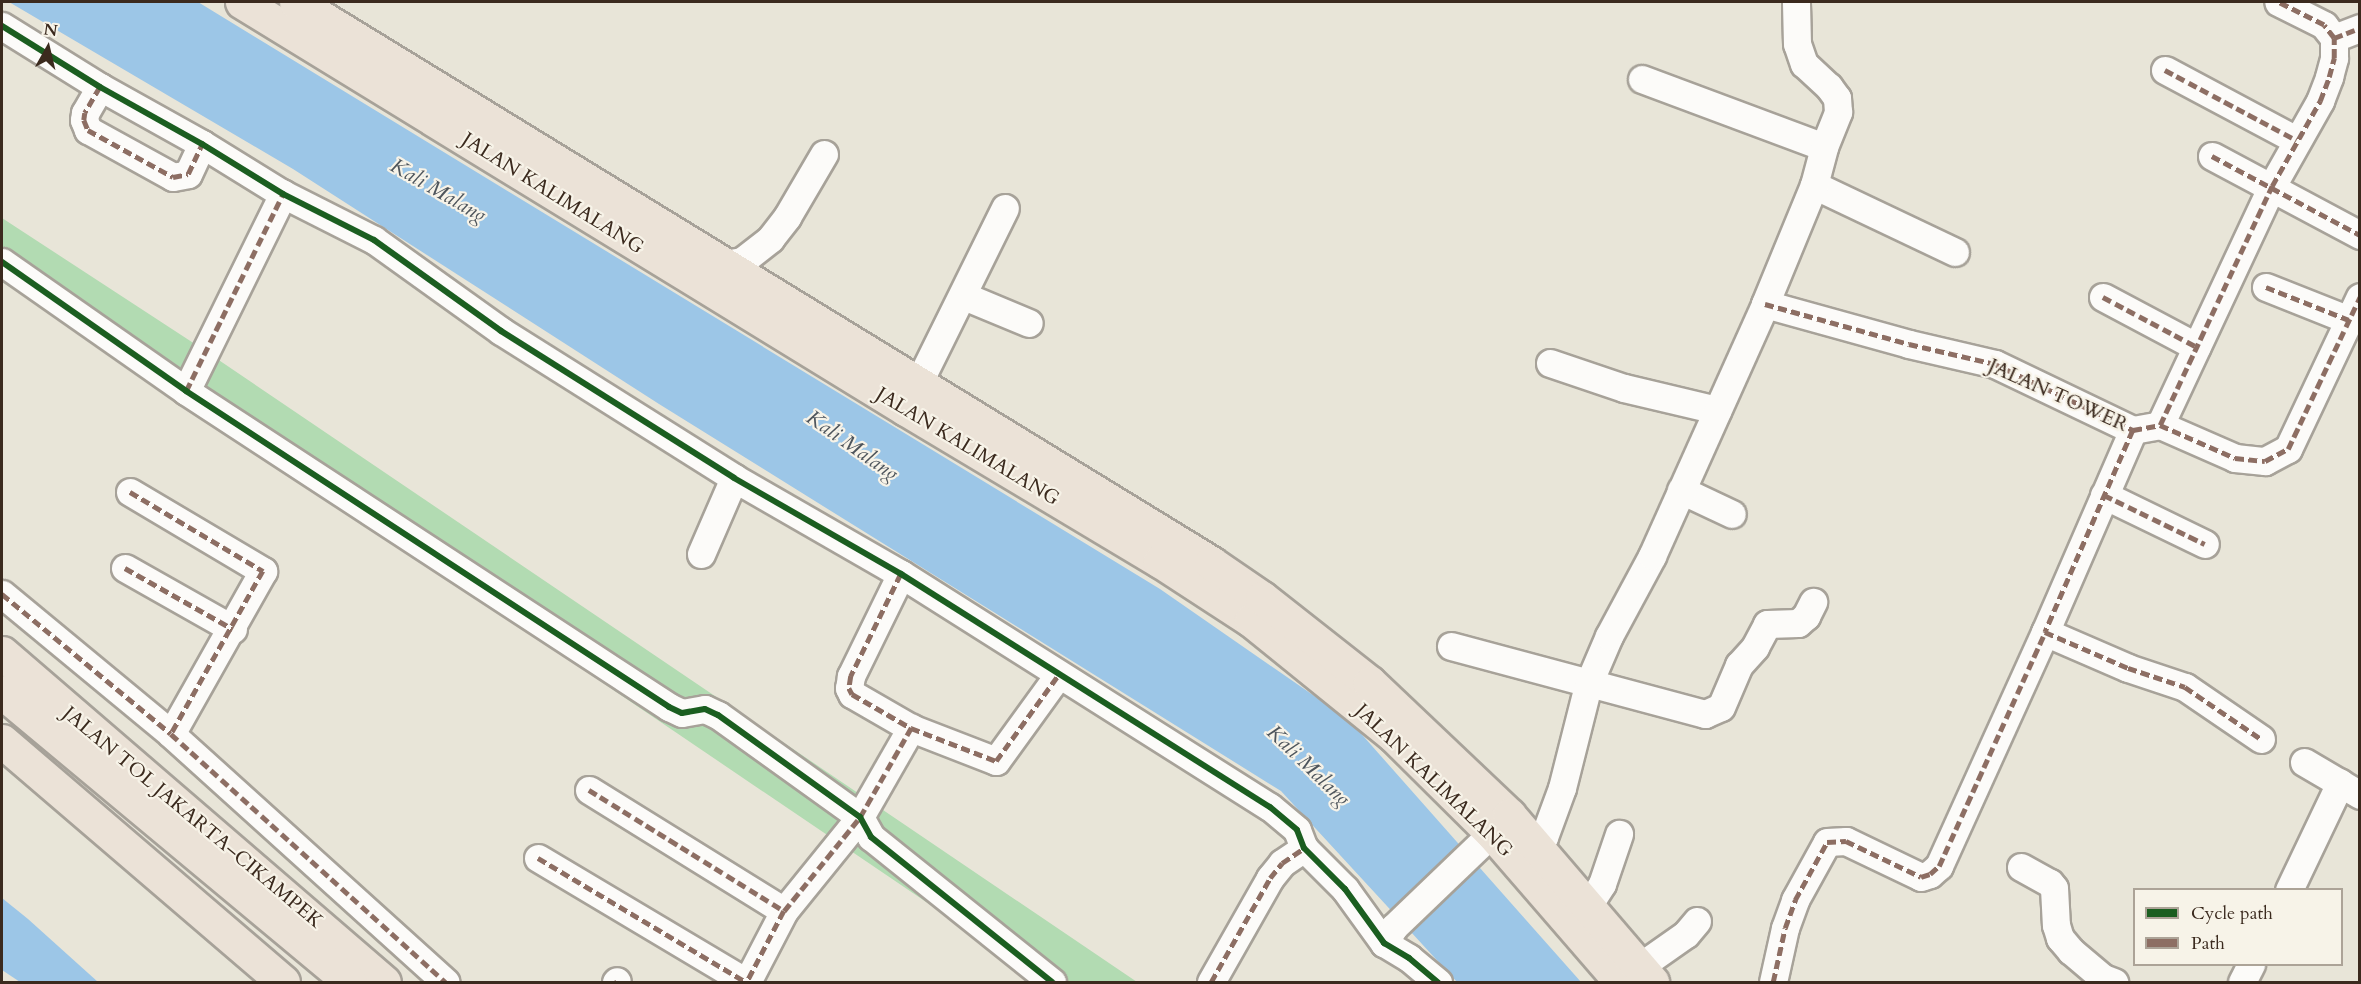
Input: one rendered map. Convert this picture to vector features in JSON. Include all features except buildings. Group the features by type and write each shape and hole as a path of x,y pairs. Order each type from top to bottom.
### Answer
{"main road":[{"name":"JALAN KALIMALANG","path":"242,2 716,276 912,396 1251,620 1394,736 1482,841 1528,854"},
{"name":"JALAN KALIMALANG","path":"296,2 716,276"},
{"name":"JALAN KALIMALANG","path":"912,396 1210,563 1262,598 1370,683 1528,854 1634,979"},
{"name":"JALAN TOL JAKARTA–CIKAMPEK","path":"2,653 384,982"},
{"path":"2,692 350,982"},
{"path":"2,712 316,982"},
{"path":"2,741 283,982"}],"street":[{"path":"1528,854 1544,837 1562,788 1588,685 1609,636 1652,556 1765,304 1814,185 1824,147 1838,112 1837,98 1829,87 1804,64 1797,44 1796,2"},
{"path":"2266,287 2354,308 2288,449 2265,461 2235,458 2160,425 2272,186 2324,93 2334,58 2334,38 2324,25 2278,2"},
{"path":"2,26 100,87 202,144 283,194 374,240 501,331 734,478 901,574 1283,816 1297,830 1304,848 1409,958 1438,982"},
{"path":"2334,38 2360,28"},
{"path":"2165,70 2296,140"},
{"path":"1642,78 1824,147"},
{"path":"100,87 84,120 88,130 173,177 180,177 191,171 202,144"},
{"path":"716,276 742,261 770,239 787,217 824,154"},
{"path":"2212,156 2360,235"},
{"path":"1814,185 1955,252"},
{"path":"186,391 283,194"},
{"path":"912,396 964,296 1005,208"},
{"path":"2,262 186,391 669,708 682,712 697,709 712,711 860,817 872,837 1052,982"},
{"path":"964,296 1029,323"},
{"path":"2103,297 2197,347"},
{"name":"JALAN TOWER","path":"1765,304 1909,344 1995,364 2133,430 2160,425"},
{"path":"1550,363 1624,388 1717,410"},
{"path":"1776,981 1785,928 1795,900 1827,842 1846,841 1921,877 1930,874 1939,866 2133,430"},
{"path":"701,554 734,478"},
{"path":"1681,490 1732,514"},
{"path":"130,492 263,571 233,629 171,734"},
{"path":"2104,495 2205,544"},
{"path":"125,568 233,629"},
{"path":"901,574 851,676 849,688 852,694 911,728 993,760 999,760 1059,674"},
{"path":"2,594 171,734 445,982"},
{"path":"1451,646 1588,685 1705,714 1721,707 1739,665 1755,647 1765,626 1770,623 1791,625 1798,623 1806,616 1814,602"},
{"path":"2045,632 2128,668 2185,687 2261,739"},
{"path":"538,858 747,982 784,911 860,817 911,728"},
{"path":"2290,888 2352,783 2304,762"},
{"path":"589,790 784,911"},
{"path":"1581,916 1602,884 1619,834"},
{"path":"1389,935 1482,841"},
{"path":"1211,982 1270,878 1282,863 1304,848"},
{"path":"2021,867 2050,883 2054,888 2056,925 2065,944 2103,978 2114,982"},
{"path":"1634,979 1697,921"},
{"path":"2242,982 2250,966"}],"green space":[{"path":"2,218 198,346 1137,982 1044,982 128,361 2,282"}],"water":[{"name":"Kali Malang","path":"9,2 198,2 1160,589 1349,720 1581,982 1457,982 1281,791 659,404 293,169"},
{"path":"2,898 98,982 20,982 2,970"}],"marked path":[{"path":"2160,425 2272,186 2320,101 2329,77 2334,58 2334,38 2324,25 2278,2"},
{"path":"2334,38 2360,28"},
{"path":"2165,70 2296,140"},
{"path":"100,87 85,113 84,120 88,130 173,177 188,174 202,144"},
{"path":"2212,156 2360,235"},
{"path":"186,391 283,194"},
{"path":"2266,287 2349,320"},
{"path":"2103,297 2197,347"},
{"path":"1765,304 1909,344 1995,364 2133,430 2160,425 2235,458 2265,461 2288,449 2360,297"},
{"path":"2133,430 2045,632 2128,668 2185,687 2261,739"},
{"path":"130,492 263,571 171,734"},
{"path":"2104,495 2205,544"},
{"path":"125,568 233,629"},
{"path":"901,574 851,676 849,688 852,694 911,728 996,761 1059,674"},
{"path":"2,594 171,734 445,982"},
{"path":"1773,982 1785,928 1795,900 1827,842 1846,841 1921,877 1930,874 1939,866 2045,632"},
{"path":"784,911 860,817 911,728"},
{"path":"589,790 784,911 747,982"},
{"path":"1211,982 1270,878 1282,863 1304,848"},
{"path":"538,858 746,982"}],"cycle path":[{"path":"2,26 100,87 202,144 283,194 374,240 501,331 734,478 901,574 1270,807 1297,830 1304,848 1345,889 1384,943 1409,958 1438,982"},
{"path":"2,262 186,391 669,707 682,713 705,709 718,715 860,817 871,837 1052,982"}]}
